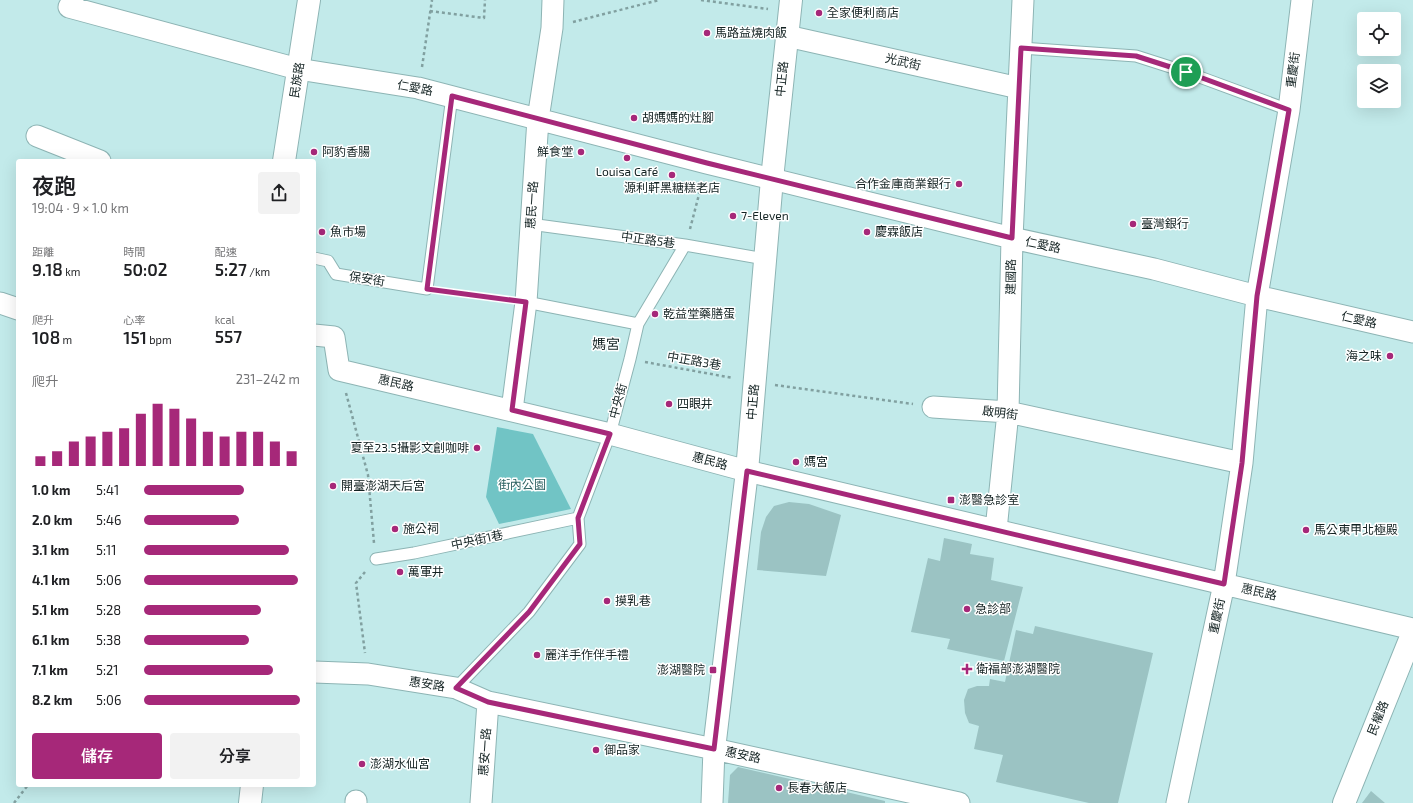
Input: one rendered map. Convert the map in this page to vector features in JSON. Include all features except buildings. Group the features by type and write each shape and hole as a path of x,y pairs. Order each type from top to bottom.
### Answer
{"main road":[{"name":"民族路","path":"284,159 309,0"},
{"name":"中正路","path":"714,749 747,471 772,179 790,6"},
{"name":"民權路","path":"1344,803 1413,631"},
{"path":"250,803 252,787"}],"street":[{"name":"惠民一路","path":"512,410 526,302 538,119 552,28 554,0"},
{"name":"建國路","path":"996,530 1008,412 1012,238 1023,0"},
{"name":"重慶街","path":"1177,803 1224,584 1242,463 1257,296 1289,110 1302,0"},
{"name":"仁愛路","path":"71,3 298,69 418,88 452,96 707,163 1012,238 1154,269 1257,296 1413,332"},
{"name":"光武街","path":"787,36 1019,88"},
{"path":"37,136 95,159"},
{"path":"0,303 16,308"},
{"path":"316,335 334,337 339,370"},
{"name":"惠民路","path":"339,370 512,410 610,434 747,471 1224,584 1413,631"},
{"name":"啟明街","path":"933,407 1008,412 1242,463"},
{"name":"惠安路","path":"316,672 368,674 456,688 488,702 714,749 959,803"},
{"name":"惠安一路","path":"481,803 488,702"},
{"name":"中正路","path":"712,803 714,749"}],"lane":[{"path":"1021,48 1136,56 1186,72 1289,110"},
{"path":"427,289 452,96"},
{"name":"中正路5巷","path":"530,224 685,245 765,259"},
{"name":"中央街","path":"456,688 529,612 580,544 578,518 610,434 638,324 685,245"},
{"name":"保安街","path":"316,258 328,261 336,274 427,289"},
{"path":"526,302 638,324"},
{"name":"中央街1巷","path":"376,559 414,553 578,518"}],"path":[{"path":"418,88 432,0"},
{"path":"430,11 484,18 485,0"},
{"path":"552,28 659,0"},
{"path":"701,0 790,6"},
{"path":"685,245 707,163"},
{"path":"427,289 526,302"},
{"name":"中正路3巷","path":"630,359 754,382"},
{"path":"339,370 368,475 376,559 356,583 368,674"},
{"path":"754,382 933,407"},
{"path":"14,803 26,787"}],"green space":[{"name":"街內公園","path":"497,427 533,434 571,509 499,524 486,497"}],"place":[{"name":"全家便利商店","path":"819,13"},
{"name":"馬路益燒肉飯","path":"707,33"},
{"name":"胡媽媽的灶腳","path":"634,118"},
{"name":"阿豹香腸","path":"314,152"},
{"name":"鮮食堂","path":"581,152"},
{"name":"Louisa Café","path":"627,158"},
{"name":"源利軒黑糖糕老店","path":"672,175"},
{"name":"合作金庫商業銀行","path":"959,184"},
{"name":"7-Eleven","path":"733,216"},
{"name":"臺灣銀行","path":"1133,224"},
{"name":"魚市場","path":"322,232"},
{"name":"慶霖飯店","path":"867,232"},
{"name":"乾益堂藥膳蛋","path":"655,314"},
{"name":"海之味","path":"1390,356"},
{"name":"四眼井","path":"669,404"},
{"name":"夏至23.5攝影文創咖啡","path":"477,448"},
{"name":"媽宮","path":"796,462"},
{"name":"開臺澎湖天后宮","path":"333,486"},
{"name":"澎醫急診室","path":"951,500"},
{"name":"施公祠","path":"395,529"},
{"name":"馬公東甲北極殿","path":"1306,530"},
{"name":"萬軍井","path":"400,572"},
{"name":"摸乳巷","path":"607,601"},
{"name":"急診部","path":"967,609"},
{"name":"麗洋手作伴手禮","path":"537,655"},
{"name":"衛福部澎湖醫院","path":"967,669"},
{"name":"澎湖醫院","path":"713,670"},
{"name":"御品家","path":"596,750"},
{"name":"澎湖水仙宮","path":"362,764"},
{"name":"長春大飯店","path":"779,788"}],"district":[{"name":"媽宮","path":"606,344"}],"route":[{"path":"1021,48 1136,56 1186,72 1289,110 1257,296 1242,463 1224,584 747,471 714,749 488,702 456,688 529,612 580,544 578,518 610,434 512,410 526,302 427,289 452,96 707,163 1012,238 1021,48"}]}
